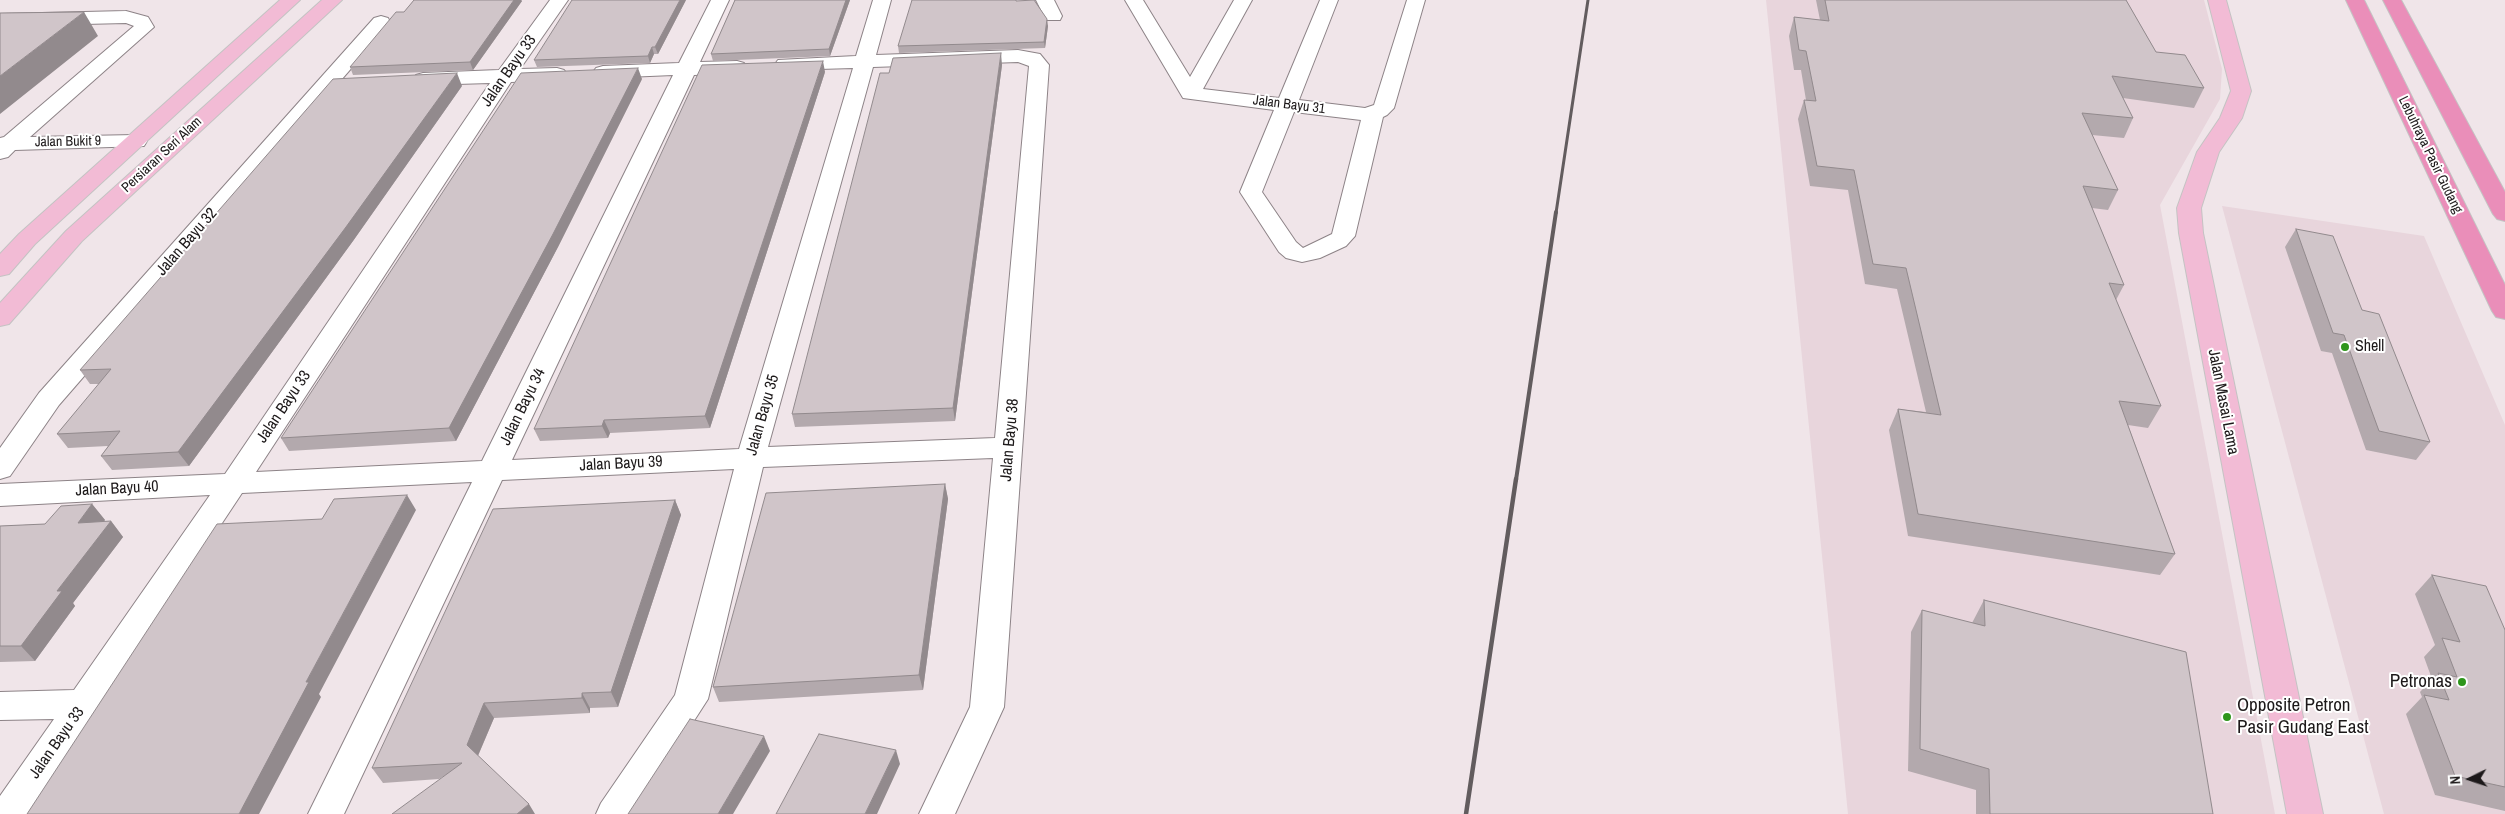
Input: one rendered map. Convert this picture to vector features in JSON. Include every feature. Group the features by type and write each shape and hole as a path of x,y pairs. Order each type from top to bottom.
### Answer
{"highway":[{"name":"Lebuhraya Pasir Gudang","path":"2354,0 2505,311"},
{"path":"2392,0 2505,214"}],"main road":[{"name":"Persiaran Seri Alam","path":"0,270 27,239 291,0"},
{"name":"Persiaran Seri Alam","path":"0,318 74,236 333,0"},
{"name":"Jalan Masai Lama","path":"2217,0 2241,91 2231,118 2208,152 2189,208 2191,233 2305,814"}],"street":[{"name":"Jalan Bayu 33","path":"8,814 85,704 234,483 504,76 559,0"},
{"name":"Jalan Bayu 34","path":"326,814 720,0"},
{"name":"Jalan Bayu 35","path":"614,814 691,699 751,458 882,0"},
{"path":"1134,0 1190,94 1243,0"},
{"path":"1329,0 1252,192 1287,246 1302,255 1338,241 1343,236 1374,114 1384,108 1416,0"},
{"path":"0,20 126,17 141,21 144,27 3,146"},
{"name":"Jalan Bayu 32","path":"0,469 49,399 381,22"},
{"name":"Jalan Bayu 38","path":"866,61 1018,56 1032,58 1039,65 988,707 937,814"},
{"path":"406,80 866,61"},
{"path":"326,84 356,82"},
{"name":"Jalan Bayu 31","path":"1190,94 1374,114"},
{"name":"Jalan Bukit 9","path":"3,146 136,141"},
{"name":"Jalan Bayu 39","path":"234,483 1009,447"},
{"name":"Jalan Bayu 40","path":"0,495 234,483"},
{"path":"0,706 85,704"}],"shaded area":[{"path":"1766,0 2204,0 2222,69 2220,99 2160,205 2275,814 1848,814"},
{"path":"2222,206 2424,236 2505,425 2505,814 2384,814"}],"building":[{"path":"414,0 514,0 470,62 350,67 396,12 404,12"},
{"path":"572,0 680,0 655,47 652,47 648,56 534,60"},
{"path":"735,0 846,0 829,49 711,54"},
{"path":"912,0 1034,0 1047,19 1044,42 898,46"},
{"path":"1825,0 2126,0 2156,52 2185,55 2204,88 2112,76 2133,118 2082,113 2118,190 2083,186 2124,285 2109,283 2161,406 2119,401 2175,554 1918,514 1898,409 1941,415 1906,268 1873,264 1854,170 1817,166 1804,100 1816,101 1806,51 1799,50 1794,17 1829,21"},
{"path":"84,12 0,76 0,13"},
{"path":"1001,53 953,408 792,414 880,73 889,73 893,58"},
{"path":"823,61 705,416 604,420 602,426 534,429 702,65"},
{"path":"638,68 553,234 449,428 281,438 521,73"},
{"path":"457,73 346,227 178,452 101,456 120,431 57,434 111,369 80,370 333,79"},
{"path":"2296,229 2333,236 2362,310 2379,314 2430,442 2379,431 2344,335 2333,333"},
{"path":"945,484 919,675 713,687 766,493"},
{"path":"407,495 306,682 309,682 239,814 27,814 217,524 322,519 334,499"},
{"path":"675,500 611,692 582,693 582,698 484,703 467,745 529,804 517,814 392,814 462,763 372,768 493,509"},
{"path":"92,504 78,523 111,521 57,591 62,591 21,646 0,646 0,526 45,524 61,506"},
{"path":"2432,575 2486,586 2505,630 2505,787 2455,776 2424,695 2449,700 2438,673 2457,677 2442,638 2460,642"},
{"path":"1984,600 2186,652 2213,814 1990,814 1989,769 1920,749 1922,610 1985,626"},
{"path":"690,719 764,736 718,814 628,814"},
{"path":"819,734 896,750 865,814 776,814"}],"railway":[{"path":"1556,213 1588,0"},
{"path":"1516,480 1556,212"},
{"path":"1466,814 1516,479"}],"place":[{"name":"Shell","path":"2345,347"},
{"name":"Petronas","path":"2462,682"},
{"name":"Opposite Petron Pasir Gudang East","path":"2227,717"}]}
